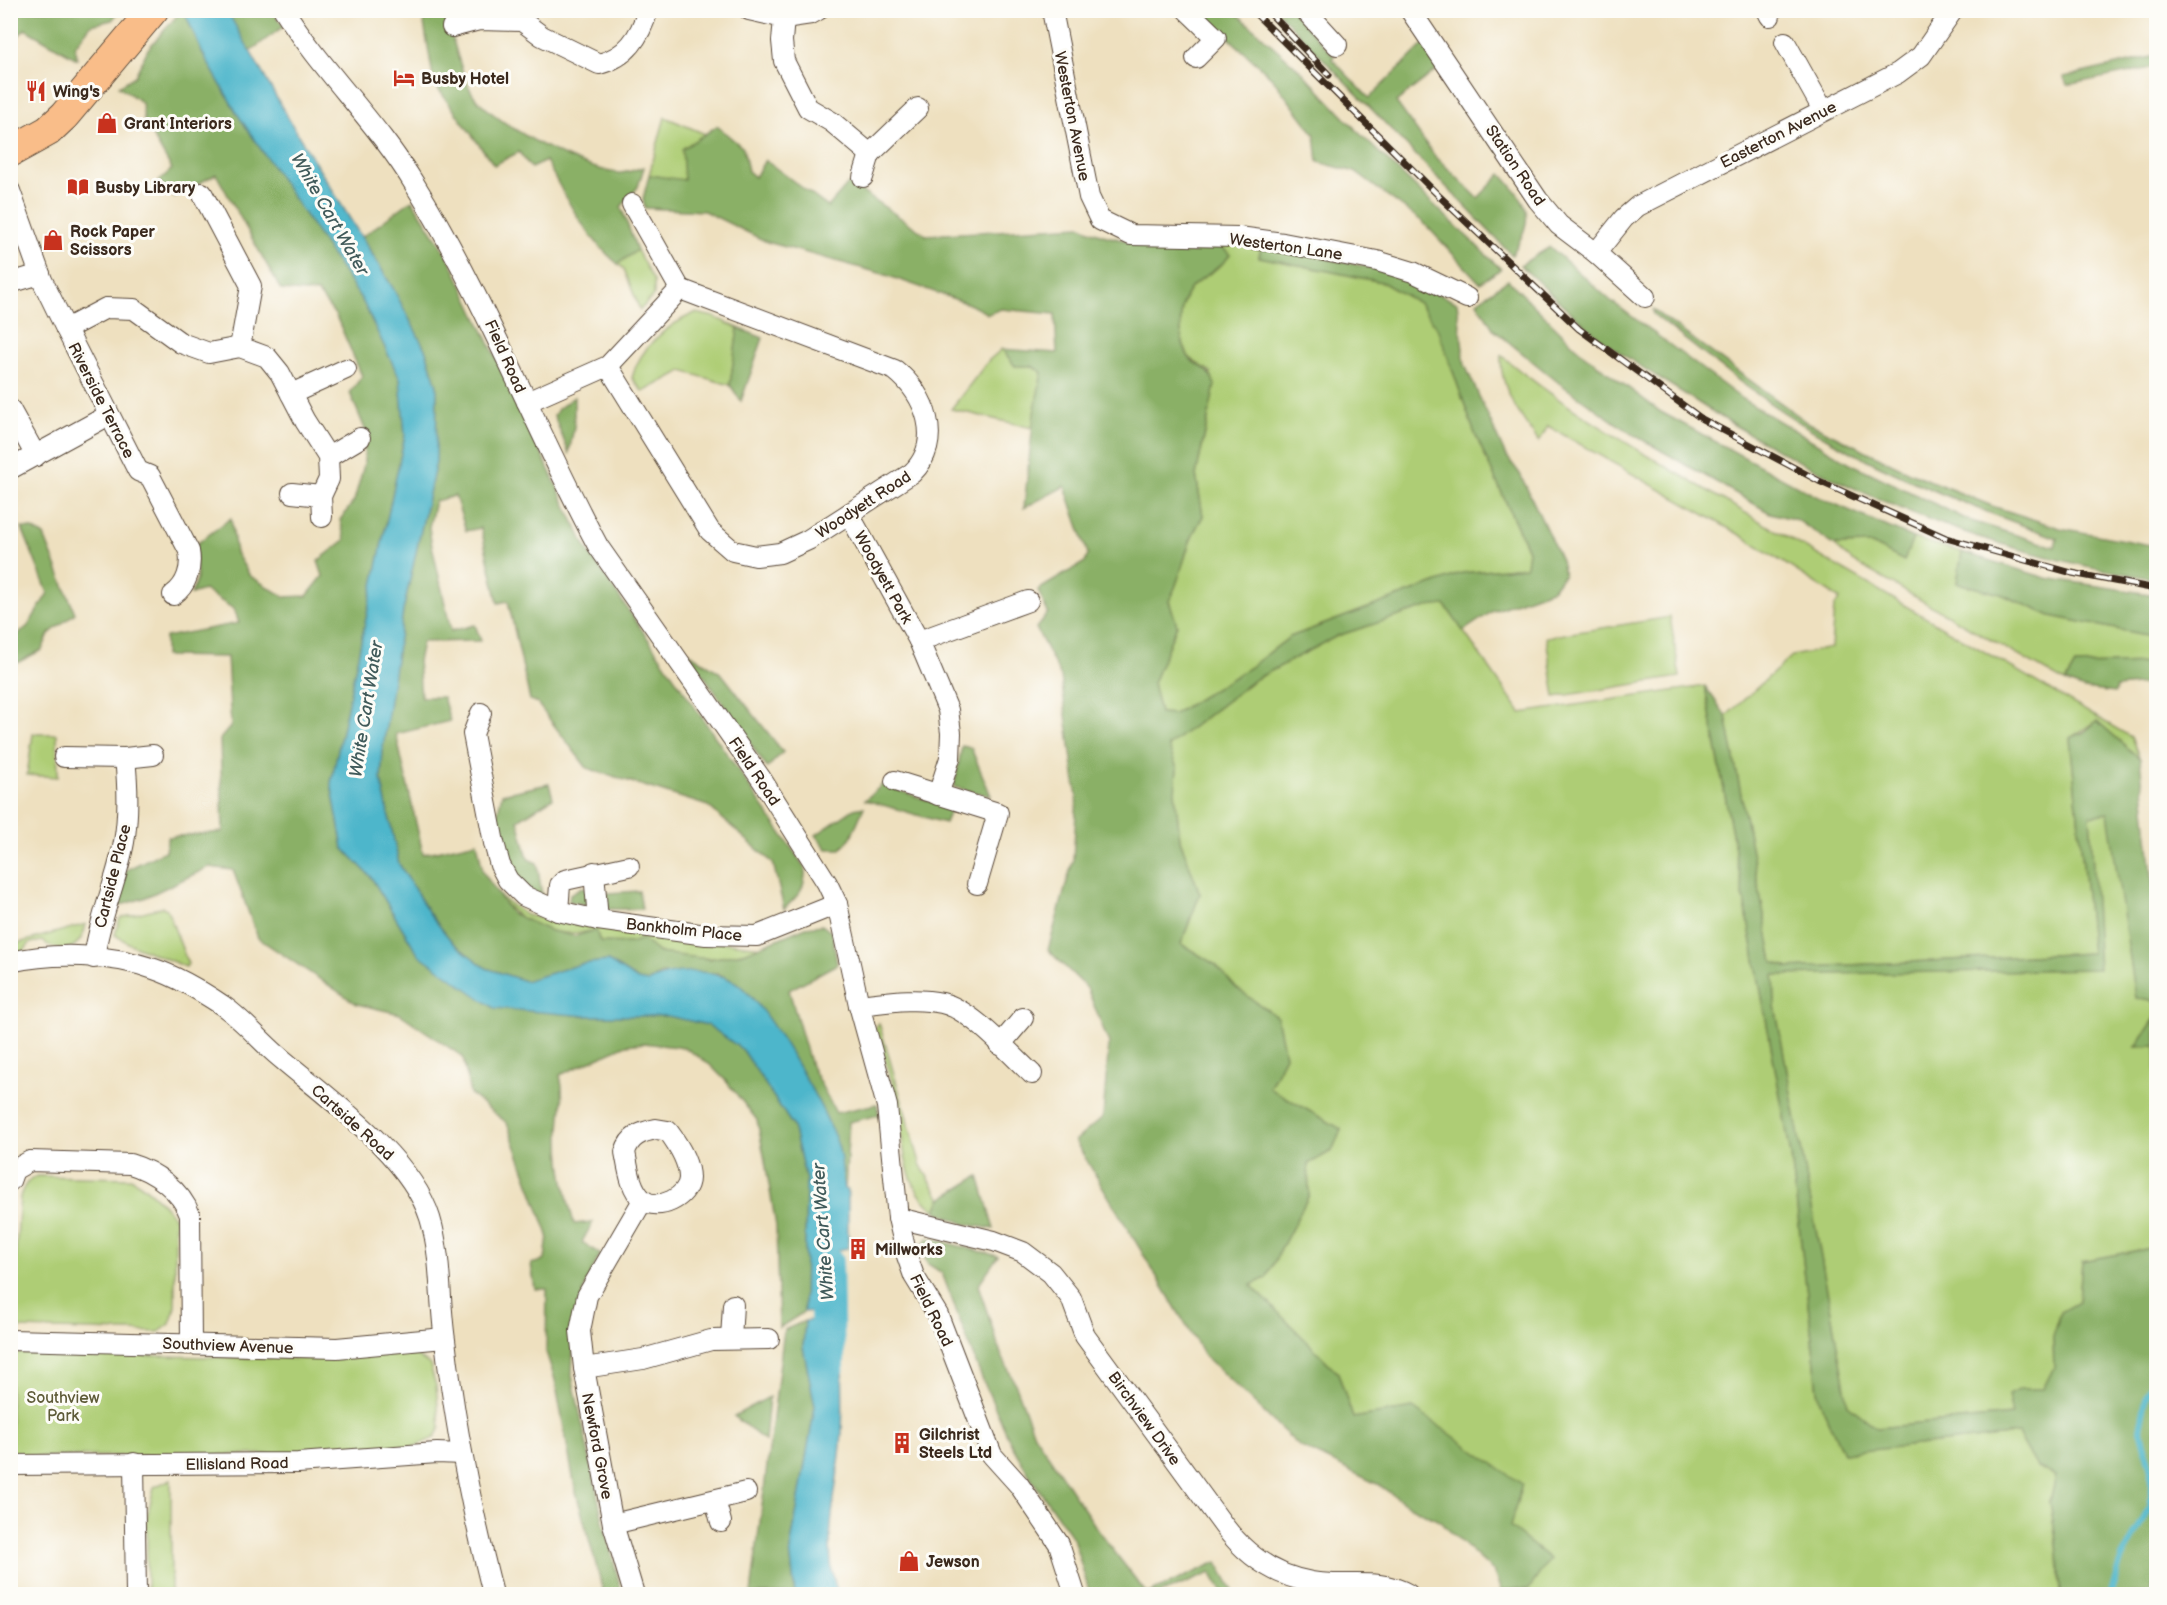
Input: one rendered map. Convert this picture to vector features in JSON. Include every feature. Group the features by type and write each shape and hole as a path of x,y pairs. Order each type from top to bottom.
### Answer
{"main road":[{"path":"10,152 26,146 48,131 64,116 144,21"}],"street":[{"name":"Field Road","path":"284,10 376,128 415,184 479,296 527,402 598,546 815,860 837,904 859,1005 887,1106 898,1218 914,1276 938,1315 992,1455 1019,1485 1059,1544 1075,1594"},
{"path":"452,27 479,20 524,16 542,36 599,64 621,57 637,37 648,10"},
{"path":"749,10 784,18 811,14 818,10"},
{"name":"Westerton Avenue","path":"1053,10 1089,197 1100,220"},
{"path":"1187,10 1216,38 1196,58"},
{"name":"Station Road","path":"1410,10 1538,200 1559,225 1596,253 1646,297"},
{"name":"Easterton Avenue","path":"1596,253 1624,218 1638,206 1898,73 1921,56 1953,10"},
{"path":"1307,11 1337,45"},
{"path":"784,18 782,41 784,61 808,108 832,122 870,154"},
{"path":"1785,42 1823,111"},
{"path":"864,177 870,154 918,108"},
{"name":"Riverside Terrace","path":"10,191 40,274 66,329 138,471 150,476 189,550 191,562 183,588 173,595"},
{"path":"202,193 251,286 240,347"},
{"path":"527,402 608,366 680,289 632,204"},
{"name":"Westerton Lane","path":"1100,220 1131,235 1239,237 1377,261 1413,272 1467,298"},
{"path":"10,283 40,274"},
{"name":"Woodyett Road","path":"608,366 710,531 733,551 756,556 780,553 808,540 922,463 928,448 927,417 910,381 895,370 680,289"},
{"path":"66,329 106,308 134,309 181,343 208,353 240,347 267,357 328,457 329,479 321,496 322,518"},
{"path":"291,394 346,369"},
{"path":"10,409 36,456"},
{"path":"10,469 109,415"},
{"path":"328,457 360,438"},
{"path":"292,493 321,496"},
{"name":"Woodyett Park","path":"849,514 919,641 948,710 951,733 950,758 938,795"},
{"name":"Woodyett Park","path":"919,641 1028,601"},
{"name":"Bankholm Place","path":"481,713 473,734 500,865 508,880 524,896 558,911 598,920 706,935 757,936 837,904"},
{"path":"64,757 125,758 153,755"},
{"name":"Cartside Place","path":"94,958 97,935 124,842 128,783 125,758"},
{"path":"895,781 999,813 977,884"},
{"path":"558,911 560,885 565,880 629,866"},
{"path":"594,872 598,920"},
{"name":"Cartside Road","path":"10,962 37,956 94,958 132,963 177,979 224,1006 391,1155 416,1191 430,1218 439,1266 444,1338 462,1454 493,1594"},
{"path":"859,1005 912,999 943,1003 959,1009 1032,1074"},
{"path":"1000,1045 1023,1018"},
{"path":"12,1173 30,1161 130,1164 146,1169 176,1192 186,1204 190,1215 191,1344"},
{"name":"Newford Grove","path":"634,1594 614,1524 584,1368 580,1331 587,1296 643,1200"},
{"name":"Birchview Drive","path":"898,1218 1013,1248 1023,1252 1051,1273 1071,1298 1085,1336 1092,1346 1239,1546 1255,1559 1273,1569 1312,1582 1381,1585 1408,1594"},
{"path":"731,1339 734,1305"},
{"name":"Southview Avenue","path":"10,1340 337,1348 444,1338"},
{"name":"Newford Grove","path":"584,1368 643,1359 711,1340 769,1339"},
{"name":"Ellisland Road","path":"10,1465 298,1463 437,1453 462,1454"},
{"path":"134,1463 136,1594"},
{"path":"614,1524 746,1492"},
{"path":"714,1500 721,1522"}],"green space":[{"path":"11,10 120,11 112,20 91,25 75,46 77,59 25,29 11,43"},
{"path":"181,11 184,11 202,52 238,115 362,300 400,379 405,435 331,783 343,848 371,877 418,954 551,1012 586,1016 668,1016 708,1025 743,1050 793,1126 806,1180 804,1312 779,1328 776,1226 757,1120 726,1081 707,1062 685,1048 644,1043 626,1045 560,1075 562,1101 560,1152 566,1193 574,1224 593,1222 582,1242 600,1254 586,1283 574,1323 572,1376 603,1521 622,1594 604,1594 575,1488 555,1380 546,1352 547,1289 535,1289 531,1264 545,1260 548,1235 507,1123 470,1094 463,1057 400,1014 357,1004 258,938 233,870 209,867 144,898 118,906 126,870 165,851 168,837 223,832 220,739 231,726 227,657 165,656 165,637 239,623 234,609 204,590 191,594 197,579 195,545 231,518 236,553 250,576 284,597 307,596 323,576 318,561 345,540 340,520 354,501 364,465 365,429 350,393 362,376 336,316 318,293 281,290 216,174 174,197 159,181 172,169 144,121 142,103 119,86 135,76 148,49"},
{"path":"227,11 271,11 284,26 249,52"},
{"path":"422,11 444,11 470,90 487,109 503,121 541,144 581,163 617,173 644,167 638,187 621,207 637,250 618,264 606,253 577,216 546,161 531,168 519,152 494,165 434,83"},
{"path":"1200,11 1234,11 1302,72 1363,137 1501,269 1480,283 1423,222 1355,172 1318,162 1315,135 1272,78"},
{"path":"1277,11 1292,11 1334,56 1332,59 1369,98 1424,44 1439,68 1396,102 1434,155 1478,198 1501,174 1519,196 1524,204 1526,221 1524,231 1512,255"},
{"path":"2156,56 2156,67 2067,85 2064,77"},
{"path":"665,117 705,134 683,149 684,181 649,175"},
{"path":"717,126 743,148 748,171 755,177 765,160 828,207 849,183 926,235 1081,226 1097,233 1131,241 1166,244 1219,244 1230,255 1220,266 1191,288 1186,295 1181,312 1182,340 1188,356 1209,373 1215,385 1196,475 1203,516 1196,527 1169,601 1177,625 1153,683 1160,713 1174,714 1249,668 1290,637 1462,573 1526,567 1528,550 1475,434 1438,329 1419,303 1382,282 1259,257 1261,246 1394,272 1457,303 1465,365 1505,454 1520,474 1561,560 1564,574 1553,589 1493,611 1463,631 1445,605 1427,607 1337,636 1254,680 1168,746 1177,768 1175,792 1180,840 1200,894 1181,944 1216,965 1236,988 1277,1017 1285,1056 1269,1088 1341,1129 1332,1151 1308,1164 1309,1195 1266,1278 1251,1285 1338,1373 1353,1418 1413,1408 1522,1484 1510,1527 1550,1559 1529,1589 1501,1590 1493,1571 1439,1521 1411,1507 1377,1484 1299,1446 1204,1355 1075,1141 1103,1117 1109,1043 1087,988 1048,950 1073,860 1077,798 1061,677 1036,628 1048,613 1038,590 1085,562 1088,554 1065,486 1024,508 1034,413 1042,372 1032,366 1015,366 1002,349 1057,353 1055,314 1001,309 988,314 969,304 883,274 767,242 704,211 645,208 643,199 649,175 684,180 682,149"},
{"path":"412,200 448,256 587,550 805,868 805,875 803,887 784,909 773,863 708,806 587,768 537,703 530,700 508,601 498,603 481,528 466,531 455,496 435,501 429,527 431,541 451,631 475,625 481,641 422,642 418,661 421,697 443,697 450,721 396,734 423,854 477,842 483,872 511,913 551,931 575,936 596,930 600,942 631,943 642,939 659,953 709,959 744,953 806,927 822,925 832,933 837,964 789,990 811,1066 836,1113 877,1104 879,1115 849,1122 845,1190 737,983 717,973 661,974 648,982 638,980 608,961 581,964 525,981 486,968 453,943 429,913 399,864 381,779 383,748 403,611 436,462 437,386 426,351 393,288 362,237"},
{"path":"11,232 19,257 11,269 13,264"},
{"path":"1219,244 1261,246 1259,257 1382,282 1419,303 1438,329 1475,434 1528,551 1526,567 1462,573 1290,637 1249,668 1174,714 1160,713 1153,683 1177,625 1169,601 1196,527 1203,516 1196,475 1208,420 1211,372 1188,355 1182,339 1181,312 1186,295 1191,288 1220,266 1230,255"},
{"path":"1550,247 1610,300 1742,399 1850,463 1968,520 2055,547 2057,538 1914,482 1858,456 1807,427 1717,365 1653,314 1653,310 1807,422 1909,472 1992,506 2060,528 2156,546 2156,579 2029,552 1968,533 1849,486 1792,458 1644,368 1608,344 1585,325 1520,265"},
{"path":"637,250 654,282 654,295 640,310 624,269 618,264"},
{"path":"1508,280 1583,354 1661,412 1814,495 1913,538 1904,561 1872,544 1834,545 1797,520 1770,513 1629,432 1559,383 1494,330 1477,302"},
{"path":"695,313 714,317 738,328 730,385 682,371 643,392 632,378 641,357 665,331"},
{"path":"738,328 763,338 741,401 730,385"},
{"path":"1002,349 1015,366 1032,366 1042,372 1033,428 951,409 989,360"},
{"path":"1501,355 1560,400 1622,440 2131,737 2140,759 2097,721 2070,738 2092,953 1789,968 1773,962 1726,716 1792,656 1831,648 1834,607 1840,599 1742,536 1548,426 1539,442 1518,412 1507,390 1503,379"},
{"path":"574,397 574,427 569,453 554,416 558,409"},
{"path":"22,528 33,529 44,536 75,613 49,634 42,650 11,666 11,640 28,626 48,593"},
{"path":"1913,538 1962,552 1957,583 2001,594 2051,616 2156,637 2156,663 2075,665 2065,682 1852,561 1834,545 1872,544 1904,561"},
{"path":"1962,552 2046,578 2156,595 2156,637 2051,616 2001,594 1957,583"},
{"path":"1445,605 1521,713 1705,686 1791,1155 1819,1399 1843,1453 2018,1434 2037,1467 2056,1476 2050,1503 2058,1550 2060,1594 1569,1594 1568,1591 1556,1594 1503,1594 1501,1590 1529,1589 1510,1527 1413,1408 1353,1418 1338,1373 1250,1285 1266,1278 1309,1195 1308,1164 1332,1151 1341,1129 1269,1088 1285,1056 1277,1017 1236,988 1216,965 1181,944 1200,894 1180,840 1175,792 1177,768 1168,746 1254,680 1337,636 1427,606"},
{"path":"1670,617 1680,677 1555,697 1546,637"},
{"path":"688,652 722,674 783,752 767,768"},
{"path":"2156,663 2156,683 2117,687 2115,693 2084,689 2065,682 2075,665"},
{"path":"1705,686 1726,716 1773,962 1789,968 2092,953 2070,738 2084,732 2097,721 2140,759 2156,914 2156,1004 2152,1000 2136,998 2108,813 2090,816 2099,969 1774,975 1775,1006 1848,1405 1877,1428 2012,1415 2008,1395 2021,1389 2043,1389 2054,1367 2053,1337 2061,1312 2079,1302 2082,1261 2156,1247 2156,1579 2150,1594 2060,1594 2058,1550 2050,1503 2056,1476 2037,1467 2018,1434 1843,1453 1819,1399 1791,1155"},
{"path":"33,734 57,734 58,777 27,775"},
{"path":"962,746 971,748 991,796 954,787"},
{"path":"549,784 553,798 518,820 528,859 537,863 542,895 518,881 508,864 496,819 502,794"},
{"path":"882,785 951,808 945,823 865,800"},
{"path":"864,807 851,837 841,849 827,849 816,835 854,809"},
{"path":"2109,813 2136,997 2152,1000 2156,1004 2156,1017 2136,1047 2156,1046 2156,1247 2082,1261 2079,1302 2053,1337 2054,1367 2043,1390 2021,1389 2013,1415 1877,1428 1848,1406 1775,1006 1774,975 2098,968 2090,816"},
{"path":"582,887 590,891 587,905 569,901 570,894"},
{"path":"639,891 642,909 607,909 608,893"},
{"path":"498,895 526,915 557,922 762,947 712,958 686,958 661,953 642,939 631,943 600,942 596,930 568,933 541,928 517,915"},
{"path":"162,907 167,909 188,964 186,967 130,944 115,935 120,918"},
{"path":"86,924 80,940 70,948 57,948 42,941 30,943 24,951 11,956 11,945"},
{"path":"2156,1017 2156,1046 2136,1047"},
{"path":"879,1023 921,1166 941,1199 936,1211 916,1189 910,1176 895,1093 875,1027"},
{"path":"38,1176 131,1178 165,1206 175,1218 175,1309 170,1324 159,1332 18,1328 11,1320 20,1197 26,1184"},
{"path":"979,1176 994,1229 965,1224 936,1211 941,1199"},
{"path":"928,1238 998,1256 978,1285 1001,1354 1017,1388 1034,1434 1100,1533 1147,1594 1090,1594 1073,1538 1033,1481 1011,1444 979,1371 942,1273 928,1264 920,1248"},
{"path":"805,1321 803,1347 815,1406 790,1550 795,1594 751,1594 784,1330"},
{"name":"Southview Park","path":"402,1351 416,1355 430,1365 436,1386 440,1428 434,1438 413,1447 299,1454 11,1457 10,1353 314,1359"},
{"path":"769,1397 765,1441 734,1416"},
{"path":"171,1479 171,1594 147,1594 147,1517 154,1487"},
{"path":"1217,1562 1235,1594 1224,1594 1211,1573 1159,1594 1147,1594"}],"water":[{"path":"184,11 227,11 298,135 393,288 426,351 437,386 436,462 403,611 383,748 381,779 399,864 429,913 453,943 486,968 525,981 581,964 608,961 638,980 648,982 657,977 679,972 703,972 725,977 747,992 790,1052 817,1099 839,1148 844,1189 848,1190 848,1248 833,1251 838,1309 804,1312 806,1180 793,1126 743,1050 708,1025 668,1016 586,1016 494,1008 418,954 371,877 343,848 331,783 405,435 400,379 362,300 238,115 202,52"},
{"path":"840,1317 842,1431 830,1534 830,1554 838,1594 795,1594 790,1550 815,1406 803,1347 805,1321"}],"waterway":[{"name":"White Cart Water","path":"826,1262 828,1364"},
{"path":"2110,1594 2122,1558 2151,1505 2151,1470 2140,1429 2147,1393 2156,1372"}],"railway":[{"path":"1252,10 1438,195 1579,329 1702,419 1819,481 1946,538 2072,573 2156,589"},
{"path":"1267,10 1329,75"}],"place":[{"name":"Busby Hotel","path":"404,78"},
{"name":"Wing's","path":"36,91"},
{"name":"Grant Interiors","path":"107,123"},
{"name":"Busby Library","path":"78,187"},
{"name":"Rock Paper Scissors","path":"53,240"},
{"name":"Millworks","path":"858,1249"},
{"name":"Gilchrist Steels Ltd","path":"902,1443"},
{"name":"Jewson","path":"909,1561"}]}
